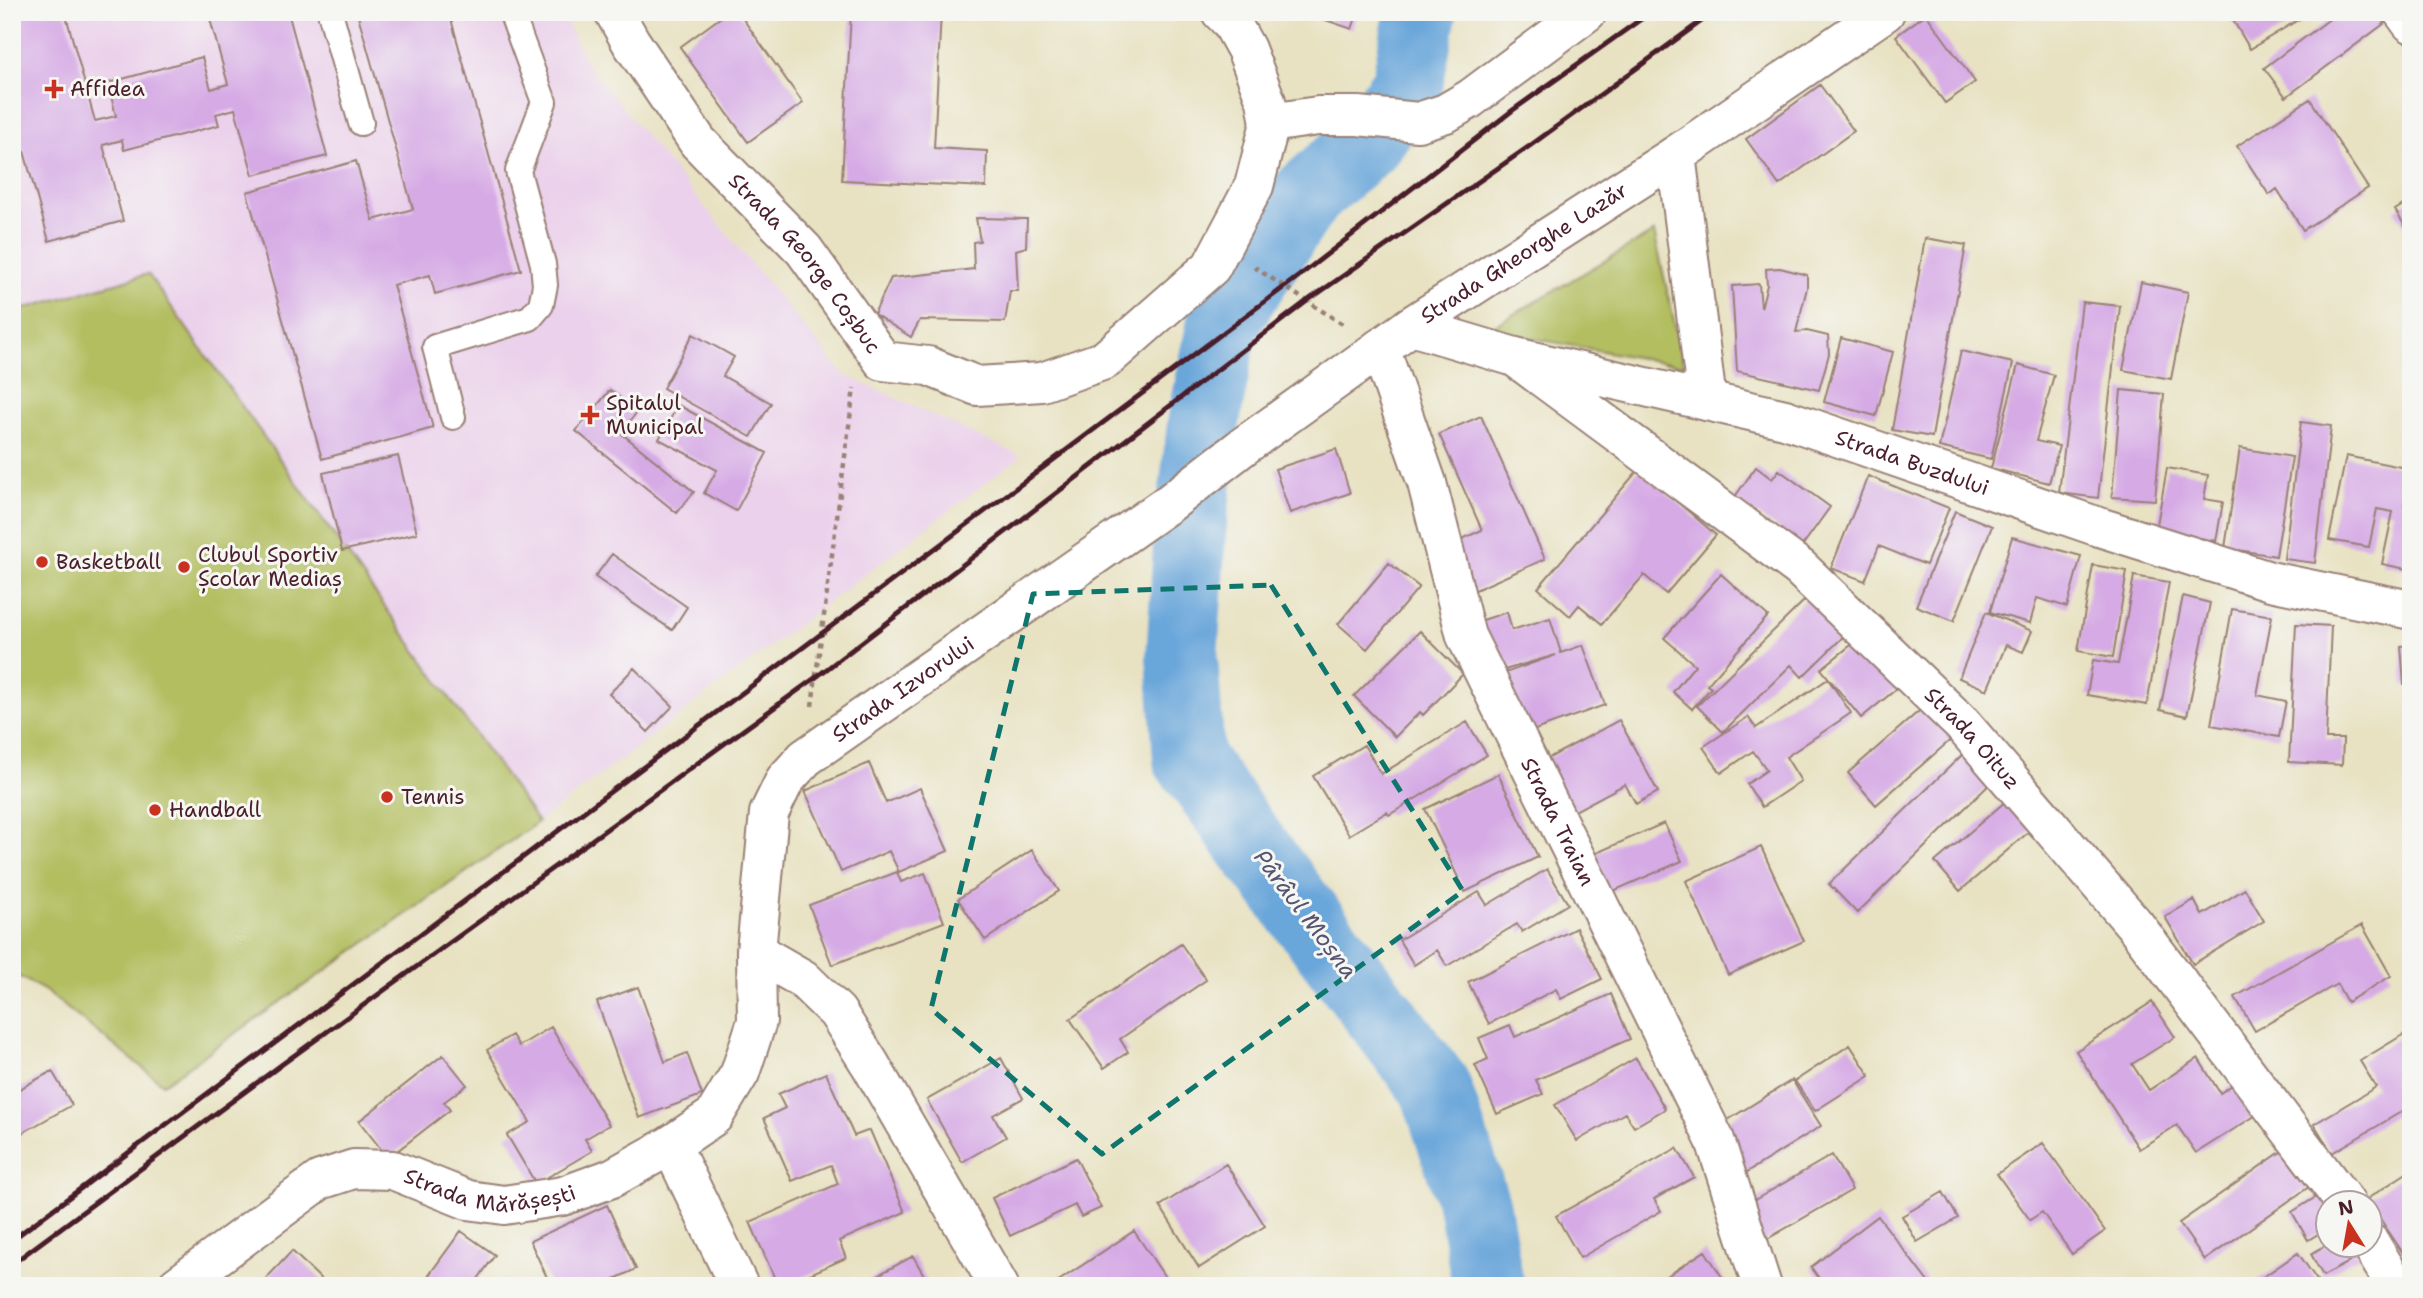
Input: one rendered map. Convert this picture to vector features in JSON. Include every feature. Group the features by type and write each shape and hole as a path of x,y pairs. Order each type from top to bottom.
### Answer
{"street":[{"name":"Strada George Coșbuc","path":"614,12 631,43 698,142 804,250 883,360 928,366 977,386 1042,382 1105,360 1211,267 1254,186 1270,123"},
{"path":"1221,12 1231,22 1246,49 1266,100 1270,123 1318,116 1358,116 1418,122 1446,113 1470,99 1587,12"},
{"name":"Strada Gheorghe Lazăr","path":"1171,502 1410,326 1676,155 1885,12"},
{"path":"2403,12 2411,23"},
{"path":"1676,155 1707,401"},
{"name":"Strada Buzdului","path":"1410,326 1515,357 1785,419 2095,526 2270,581 2411,610"},
{"name":"Strada Traian","path":"1380,348 1427,483 1466,636 1715,1140 1762,1286"},
{"name":"Strada Oituz","path":"1515,357 1800,568 1962,724 2135,925 2336,1190"},
{"name":"Strada Izvorului","path":"671,1145 714,1116 740,1073 757,1021 756,952 769,813 785,780 804,758 1171,502"},
{"path":"756,952 803,979 838,1013 870,1063 999,1286"},
{"path":"671,1145 739,1286"},
{"name":"Strada Mărășești","path":"177,1286 320,1180 354,1169 393,1170 468,1200 504,1205 563,1196 612,1178 671,1145"},
{"path":"2381,1260 2396,1286"}],"lane":[{"path":"330,12 361,123"},
{"path":"453,417 435,346 530,318 541,305 545,285 543,264 518,171 544,102 511,12"}],"path":[{"path":"1250,264 1380,348"},
{"path":"804,758 862,331"}],"highlighted area":[{"path":"1271,585 1463,891 1102,1154 931,1009 1033,594"}],"shaded area":[{"name":"Spitalul Municipal","path":"12,12 561,12 588,66 843,374 1021,456 538,822 148,274 12,312"}],"green space":[{"path":"1654,232 1684,366 1487,330"},
{"name":"Clubul Sportiv Școlar Mediaș","path":"148,274 538,822 163,1084 44,990 12,973 12,312"}],"building":[{"path":"12,12 65,12 95,121 116,116 108,83 202,57 211,89 228,84 208,12 288,12 327,156 253,175 235,109 216,114 219,125 124,150 122,140 103,145 123,221 49,241 12,108"},
{"path":"357,12 449,12 521,270 435,294 430,275 393,285 433,428 322,459 247,192 356,161 373,220 413,209"},
{"path":"728,12 738,12 803,103 748,142 680,47"},
{"path":"851,12 941,12 934,148 987,151 986,187 842,180"},
{"path":"1302,12 1358,12 1352,29"},
{"path":"2235,12 2311,12 2250,49 2230,15"},
{"path":"2339,12 2377,12 2385,23 2286,97 2264,68"},
{"path":"1926,14 1975,82 1945,103 1896,36"},
{"path":"1820,85 1854,131 1779,185 1746,139"},
{"path":"2310,99 2368,188 2303,230 2277,189 2269,195 2237,146"},
{"path":"2411,200 2411,236 2395,210"},
{"path":"976,218 1027,219 1026,247 1016,250 1018,291 1010,291 1005,322 920,320 911,337 874,314 891,278 974,269 973,242 980,241"},
{"path":"1925,238 1966,245 1932,437 1892,430"},
{"path":"1780,268 1807,275 1807,288 1796,332 1807,331 1828,336 1829,354 1819,390 1737,371 1732,286 1759,284 1761,308 1767,285 1766,269"},
{"path":"2141,282 2188,292 2171,379 2123,370"},
{"path":"2082,302 2120,306 2098,498 2059,493"},
{"path":"693,334 734,357 723,376 771,403 751,437 663,388"},
{"path":"1841,338 1893,352 1876,416 1824,402"},
{"path":"1961,351 2013,363 1991,459 1939,447"},
{"path":"2018,365 2054,375 2036,441 2059,446 2049,483 1991,468"},
{"path":"610,390 637,412 621,433 694,492 677,513 576,431"},
{"path":"2121,390 2164,394 2155,500 2112,497"},
{"path":"678,405 767,453 736,511 704,493 717,470 659,439"},
{"path":"1481,416 1545,559 1471,592 1449,545 1482,530 1439,434"},
{"path":"2301,422 2331,426 2315,563 2284,559"},
{"path":"2240,448 2292,457 2276,556 2225,548"},
{"path":"1336,449 1350,493 1290,513 1275,469"},
{"path":"398,456 417,533 342,551 323,473"},
{"path":"2346,456 2411,469 2404,506 2411,507 2411,570 2382,564 2393,512 2377,509 2369,547 2329,540"},
{"path":"1756,467 1772,479 1779,470 1830,507 1802,546 1734,498"},
{"path":"2167,468 2208,475 2204,499 2223,502 2216,541 2156,530"},
{"path":"1639,469 1716,535 1666,594 1644,575 1602,624 1579,605 1570,616 1538,588"},
{"path":"1868,476 1949,508 1926,565 1879,546 1865,581 1831,568"},
{"path":"1955,511 1992,526 1954,621 1916,606"},
{"path":"2012,537 2081,556 2067,607 2037,598 2030,623 1990,612"},
{"path":"612,554 687,607 672,630 595,577"},
{"path":"1389,563 1419,587 1367,649 1338,624"},
{"path":"2093,565 2127,571 2113,657 2078,651"},
{"path":"1721,574 1768,616 1707,685 1711,688 1692,709 1673,692 1695,665 1664,638"},
{"path":"2134,576 2169,582 2147,705 2087,695 2093,660 2118,664"},
{"path":"1809,596 1846,634 1802,677 1791,665 1723,732 1697,706"},
{"path":"2183,596 2210,603 2187,716 2160,710"},
{"path":"2232,609 2272,616 2257,695 2286,701 2279,737 2211,725"},
{"path":"1507,612 1512,630 1550,618 1561,653 1583,645 1605,705 1521,735 1499,675 1556,655 1494,673 1477,622"},
{"path":"1986,612 2032,631 2023,652 2006,645 1987,690 1959,678"},
{"path":"2296,624 2331,626 2326,739 2343,739 2342,765 2289,762"},
{"path":"1420,631 1463,674 1423,715 1420,712 1395,737 1354,696"},
{"path":"1860,638 1900,686 1861,718 1821,669"},
{"path":"2411,645 2411,685 2404,685 2401,646"},
{"path":"634,668 673,706 648,732 609,694"},
{"path":"1828,679 1851,713 1786,757 1801,781 1762,807 1747,784 1767,770 1753,751 1721,773 1703,747 1748,717 1756,728"},
{"path":"1926,705 1954,737 1876,805 1848,773"},
{"path":"1619,720 1658,792 1636,804 1625,784 1562,818 1534,766"},
{"path":"1467,722 1487,755 1389,815 1387,812 1349,835 1313,776 1364,745 1381,774"},
{"path":"1967,750 1995,779 1857,913 1829,884"},
{"path":"869,763 886,803 920,788 948,851 899,872 889,851 841,872 805,791"},
{"path":"1498,774 1538,857 1465,892 1425,809"},
{"path":"2006,801 2031,830 1960,891 1935,862"},
{"path":"1664,823 1682,861 1602,896 1585,858"},
{"path":"1761,847 1804,941 1728,975 1686,881"},
{"path":"1032,850 1059,891 985,940 958,899"},
{"path":"1547,869 1568,904 1522,932 1517,924 1447,966 1437,950 1414,965 1399,940 1479,892 1487,905"},
{"path":"897,872 901,882 925,873 944,922 832,965 809,905"},
{"path":"2245,889 2264,921 2193,964 2165,917 2194,900 2202,915"},
{"path":"2362,925 2391,976 2347,1002 2337,984 2255,1031 2235,997"},
{"path":"1576,928 1602,979 1561,999 1556,989 1489,1024 1468,982"},
{"path":"1181,944 1206,980 1120,1039 1128,1052 1104,1068 1070,1019"},
{"path":"638,987 665,1062 687,1053 702,1095 639,1118 597,1002"},
{"path":"1611,994 1630,1039 1536,1080 1543,1094 1497,1114 1475,1065 1488,1059 1479,1038 1510,1025 1515,1037"},
{"path":"2152,1002 2175,1037 2132,1064 2149,1090 2198,1058 2220,1093 2237,1082 2258,1114 2196,1153 2177,1125 2139,1149 2076,1051"},
{"path":"551,1027 609,1125 585,1139 592,1151 536,1184 507,1135 530,1122 487,1050 512,1035 519,1046"},
{"path":"2411,1030 2411,1106 2332,1153 2314,1124 2376,1087 2360,1061"},
{"path":"1850,1045 1870,1076 1815,1111 1795,1081"},
{"path":"443,1055 467,1085 444,1102 450,1110 388,1158 359,1121"},
{"path":"1001,1058 1023,1098 993,1115 1006,1137 962,1162 927,1100"},
{"path":"1636,1058 1665,1109 1634,1127 1625,1113 1577,1141 1555,1105"},
{"path":"52,1071 72,1105 15,1137 12,1132 12,1093"},
{"path":"826,1073 854,1136 870,1130 905,1212 839,1241 846,1258 778,1286 750,1222 838,1184 831,1165 792,1181 764,1118 785,1108 778,1094"},
{"path":"1792,1080 1821,1126 1744,1174 1715,1128"},
{"path":"2043,1143 2105,1231 2072,1254 2042,1212 2030,1220 1997,1174"},
{"path":"2288,1147 2313,1184 2205,1260 2179,1223"},
{"path":"1677,1148 1694,1177 1654,1199 1661,1211 1580,1258 1556,1216"},
{"path":"1832,1155 1852,1190 1762,1242 1741,1208"},
{"path":"1076,1158 1101,1208 1081,1217 1075,1205 1010,1236 992,1198"},
{"path":"1226,1164 1265,1226 1199,1268 1160,1206"},
{"path":"2411,1170 2411,1252 2405,1256 2384,1224 2384,1190 2381,1190"},
{"path":"1943,1192 1958,1218 1917,1242 1902,1216"},
{"path":"2314,1198 2314,1236 2308,1240 2292,1212"},
{"path":"607,1205 636,1269 600,1286 551,1286 530,1241"},
{"path":"1878,1216 1931,1286 1816,1286 1821,1281 1811,1267"},
{"path":"461,1231 495,1255 473,1286 421,1286"},
{"path":"1134,1231 1171,1286 1051,1286"},
{"path":"292,1251 328,1286 259,1286"},
{"path":"1705,1251 1728,1286 1652,1286"},
{"path":"2298,1253 2321,1286 2250,1286"},
{"path":"913,1256 929,1284 926,1286 858,1286"},
{"path":"2314,1260 2353,1260 2323,1276"}],"waterway":[{"name":"Pârâul Moșna","path":"1421,12 1407,85 1367,142 1307,195 1223,322 1203,425 1190,532 1182,657 1189,759 1435,1087 1475,1208 1488,1286"}],"railway":[{"path":"12,1240 1299,276 1513,110 1651,12"},
{"path":"12,1264 281,1065 815,678 1307,301 1531,145 1714,12"}],"place":[{"name":"Affidea","path":"54,89"},
{"name":"Spitalul Municipal","path":"590,415"},
{"name":"Basketball","path":"42,562"},
{"name":"Clubul Sportiv Școlar Mediaș","path":"184,567"},
{"name":"Tennis","path":"387,797"},
{"name":"Handball","path":"155,810"}]}
